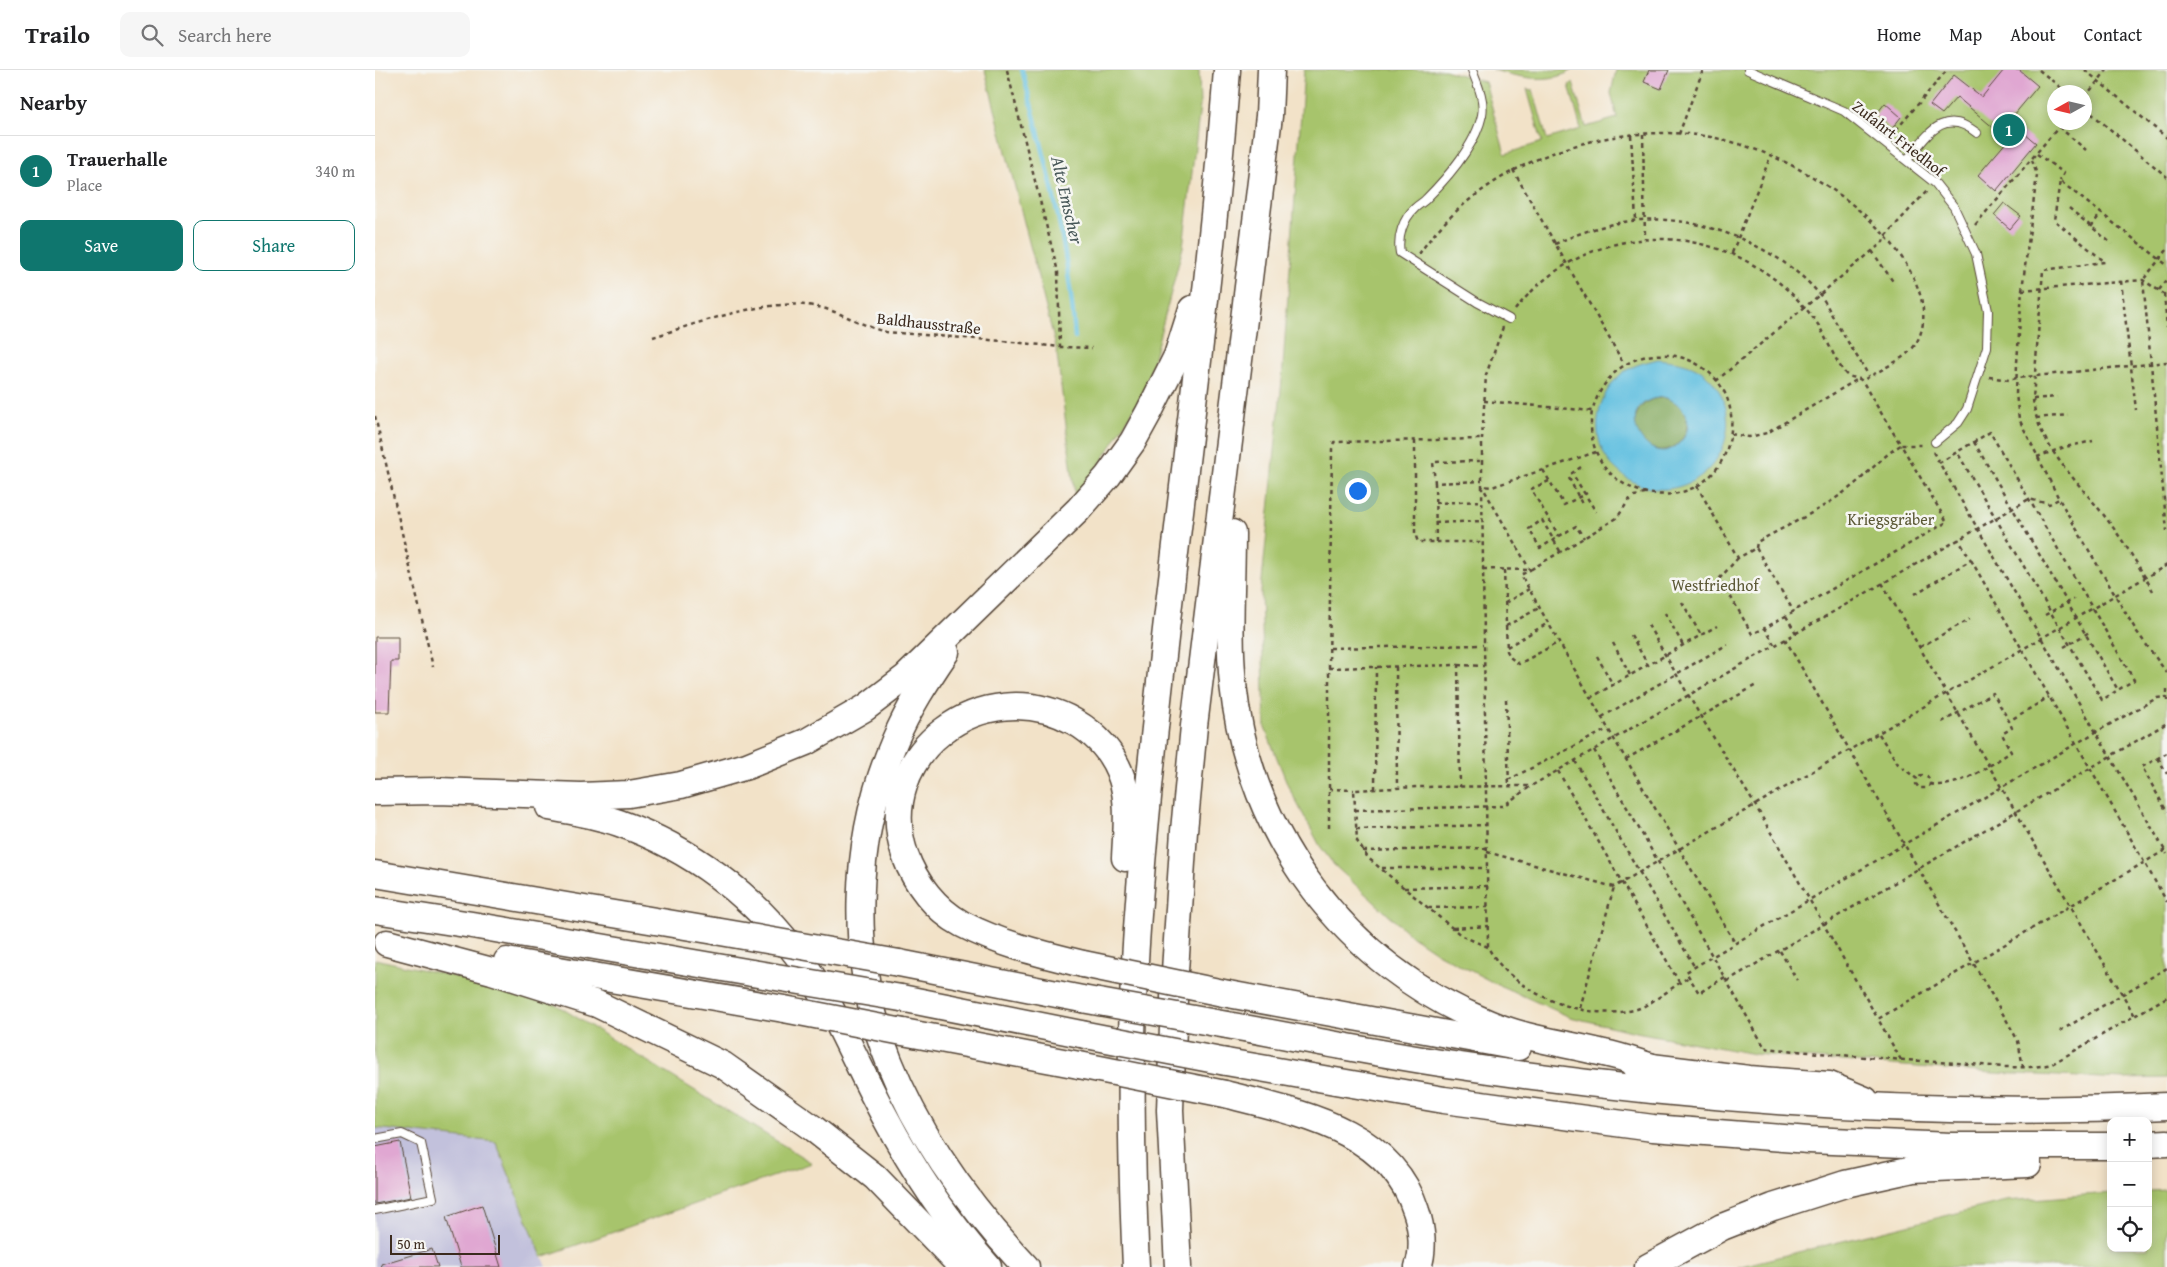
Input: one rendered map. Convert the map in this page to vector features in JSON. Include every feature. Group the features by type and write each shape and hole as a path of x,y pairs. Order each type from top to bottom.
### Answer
{"highway":[{"path":"1136,1267 1131,1136 1133,1001 1145,825 1209,253 1227,70"},
{"path":"1178,1267 1170,1110 1175,972 1184,831 1194,726 1269,116 1271,70"},
{"path":"375,792 581,796 629,794 681,784 747,766 806,742 865,708 906,677 1079,510 1108,476 1133,441 1177,356 1209,253"},
{"path":"1233,411 1233,682 1239,723 1250,772 1270,818 1291,857 1319,897 1354,936 1403,976 1432,995 1465,1013 1511,1032 1605,1053 1652,1067"},
{"path":"973,612 916,699 895,740 879,781 864,850 861,876 861,930 874,1012 888,1059 899,1084 929,1142 948,1172 986,1222 1026,1267"},
{"path":"1133,1001 1120,961 1127,826 1125,795 1116,764 1109,752 1090,732 1049,710 1016,706 987,708 971,714 947,728 933,740 918,759 903,790 899,811 899,829 908,864 935,903 961,923 1017,947 1083,964 1229,994 1606,1062 1749,1079 1829,1085 1881,1107"},
{"path":"477,793 577,812 619,823 665,844 699,863 743,895 772,924 798,957 824,996 884,1115 920,1176 959,1234 988,1267"},
{"path":"375,874 899,963 1227,1025 1447,1064 1658,1092 1810,1104 1881,1107 2078,1109 2167,1106"},
{"path":"375,910 901,998 1226,1062 1444,1100 1653,1128 1809,1140 1951,1146 2107,1146"},
{"path":"381,942 433,948 784,1009 1225,1094 1287,1110 1338,1128 1373,1148 1394,1168 1411,1193 1421,1225 1419,1267"},
{"path":"381,942 491,971 597,1004 723,1065 814,1129 875,1177 962,1267"},
{"path":"1170,1110 1196,1267"},
{"path":"2152,1144 2167,1143"},
{"path":"1648,1267 1722,1227 1773,1207 1845,1184 1913,1169 2107,1161"},
{"path":"1657,1267 1679,1250"}],"lane":[{"path":"1472,70 1482,100 1483,114 1471,144 1426,200 1415,208 1405,222 1398,240 1400,253 1414,260 1477,302 1509,319"},
{"name":"Zufahrt Friedhof","path":"1747,70 1844,111 1935,183 1945,195 1967,234 1976,254 1988,311 1987,347 1967,409 1958,423 1932,443"},
{"path":"1907,160 1933,128 1940,124 1958,123 1968,126 1977,133"},
{"path":"375,1139 402,1134 421,1143 433,1198 375,1210"}],"path":[{"path":"1007,70 1058,272 1060,347"},
{"path":"1679,134 1703,70"},
{"path":"1886,143 1947,70"},
{"path":"2039,70 2057,85"},
{"path":"2085,70 2167,138"},
{"path":"2092,89 2107,70"},
{"path":"2092,114 2167,177"},
{"path":"1967,234 2057,130"},
{"path":"2063,130 2087,150"},
{"path":"1414,260 1432,235 1460,205 1490,183 1513,170 1568,149 1607,138 1631,134 1679,134 1726,140 1756,149 1815,179 1844,198 1885,236 1909,268 1919,289 1923,322 1914,347 1869,376 1767,433 1749,437 1731,434"},
{"path":"1631,134 1636,220"},
{"path":"1643,134 1645,239"},
{"path":"2037,154 2064,173 2060,181 2055,220 2105,262 2043,270 2033,399 2036,418 2053,451 2107,520 2153,591"},
{"path":"1732,253 1771,156"},
{"path":"2032,160 2037,175 2022,290 2017,378 2019,419 2059,499 2137,632 2167,673"},
{"path":"1513,170 1624,364"},
{"path":"2060,181 2167,266"},
{"path":"1716,381 1883,242 1885,236 1924,195"},
{"path":"2069,208 2112,244"},
{"path":"2091,227 2101,213"},
{"path":"1555,244 1583,231 1636,220 1683,222 1739,237 1758,246 1785,263 1819,294 1869,376"},
{"path":"1689,977 1639,1009 1614,1013 1580,1008 1563,1005 1523,986 1501,968 1488,947 1482,521 1482,439 1486,376 1503,327 1534,289 1567,264 1601,248 1645,239 1688,241 1732,253 1762,270 1788,290 1804,307 1819,326 1847,375 1860,380 1947,522 1752,634 1720,578 1738,558 1756,548"},
{"path":"2167,250 2143,280 2167,531"},
{"path":"1872,251 1893,283"},
{"path":"2022,290 2143,280 2166,295 2167,326"},
{"path":"2159,290 2167,280"},
{"path":"2121,281 2136,410"},
{"name":"Baldhausstraße","path":"653,337 726,315 790,304 819,307 839,313 870,328 885,332 1092,348"},
{"path":"1646,494 1630,488 1616,479 1601,462 1596,452 1591,431 1592,411 1601,388 1607,379 1624,364 1648,355 1673,355 1697,364 1722,389 1729,408 1731,434 1728,448 1719,466 1697,486 1672,494 1634,496 1617,518 1521,575 1626,760 1735,943"},
{"path":"1978,375 2009,380 2167,362"},
{"path":"2033,399 2057,397"},
{"path":"1484,401 1592,411"},
{"path":"2036,418 2068,415"},
{"path":"375,416 433,667"},
{"path":"1939,463 1957,452 1974,442 1990,432 2134,680 2102,700 1957,452"},
{"path":"1329,828 1332,449 1335,442 1482,439"},
{"path":"1415,441 1415,534 1418,542 1483,542"},
{"path":"2037,457 2093,441"},
{"path":"1974,442 2118,690"},
{"path":"1793,612 1756,548 1757,542 1813,512 1851,488 1892,450 1901,445 1932,443"},
{"path":"1932,451 2167,854"},
{"path":"1482,486 1492,487 1596,452"},
{"path":"1436,542 1433,462 1482,461"},
{"path":"1581,467 1572,473 1596,512"},
{"path":"1543,470 1564,505 1586,493"},
{"path":"1569,478 1582,504"},
{"path":"1435,482 1482,481"},
{"path":"1549,481 1531,489 1559,536"},
{"path":"1482,486 1530,570"},
{"path":"1697,486 1738,558"},
{"path":"1355,810 1503,806 1531,786 2029,499 2049,504 2059,499"},
{"path":"1435,502 1482,501"},
{"path":"1561,552 1554,540 1543,520 1529,529 1540,548 1554,540 1576,526 1584,538"},
{"path":"1435,522 1482,521"},
{"path":"1959,539 2167,902"},
{"path":"1915,594 1971,560"},
{"path":"1487,852 1614,886 1680,850 2167,566"},
{"path":"1483,569 1530,570"},
{"path":"1504,570 1507,648 1511,658 1519,664 1559,642"},
{"path":"1882,584 2017,811 2135,1016"},
{"path":"1505,603 1529,589"},
{"path":"2045,615 2073,599"},
{"path":"1682,602 1701,635"},
{"path":"1506,626 1539,608"},
{"path":"1665,613 1683,645"},
{"path":"1786,616 1796,633"},
{"path":"1920,647 1970,619"},
{"path":"1507,648 1548,623"},
{"path":"1648,626 1688,696 1755,805 1901,1060"},
{"path":"1590,698 1717,626"},
{"path":"1765,628 1775,646"},
{"path":"2064,647 2091,631"},
{"path":"1631,634 1648,665"},
{"path":"1785,639 1975,963 2018,1041 2023,1068"},
{"path":"1613,643 1630,675"},
{"path":"1601,717 1728,644"},
{"path":"1329,648 1483,645"},
{"path":"1597,656 1613,685"},
{"path":"1458,665 1460,787"},
{"path":"1329,668 1484,666"},
{"path":"1375,789 1376,667"},
{"path":"1396,667 1397,788"},
{"path":"1626,760 1758,684"},
{"path":"2167,689 2167,704"},
{"path":"1930,784 1929,778 1925,775 1920,775 1917,779 1917,786 1922,789 1930,784 1948,786 2011,752 2002,734 2012,728 1993,693 1942,722"},
{"path":"2009,722 2049,697"},
{"path":"1725,977 1699,993 1686,972 2075,744 2157,698 2166,697"},
{"path":"1506,699 1509,786"},
{"path":"1727,981 2167,723"},
{"path":"1508,780 1608,729"},
{"path":"1879,734 1898,764 1917,779"},
{"path":"1594,750 1765,1048 2023,1068 2052,1064 2167,997"},
{"path":"2167,753 2142,767 2167,812"},
{"path":"2158,758 2167,774"},
{"path":"1575,761 1694,966"},
{"path":"1558,771 1679,982"},
{"path":"1329,789 1531,786"},
{"path":"1354,790 1357,841 1368,858 1462,936 1488,947"},
{"path":"1356,829 1486,825"},
{"path":"1363,851 1487,848"},
{"path":"1878,1019 2166,850"},
{"path":"1380,868 1487,868"},
{"path":"1404,888 1488,886"},
{"path":"1580,1008 1614,886"},
{"path":"1428,908 1488,907"},
{"path":"1453,928 1489,926"},
{"path":"1780,950 1797,980"},
{"path":"2060,1031 2167,968"}],"shaded area":[{"path":"375,1128 496,1142 547,1267 375,1267"}],"green space":[{"path":"985,70 1199,70 1200,106 1183,247 1145,391 1076,503 1056,347"},
{"name":"Westfriedhof","path":"1304,70 1445,70 1485,82 1505,154 1542,142 1527,89 1533,90 1547,139 1581,129 1569,85 1573,83 1586,127 1617,118 1611,93 1616,70 2167,70 2167,1078 2124,1079 1993,1073 1754,1054 1636,1032 1570,1017 1492,982 1439,954 1409,934 1334,865 1320,846 1289,788 1265,728 1261,591 1282,380"},
{"path":"1493,70 1573,70 1554,77 1533,78"},
{"path":"1656,398 1666,398 1680,405 1687,419 1687,429 1680,443 1666,450 1656,450 1646,446 1639,439 1635,429 1635,419 1639,409 1646,402"},
{"path":"375,959 542,996 812,1163 542,1257 496,1142 375,1128"},
{"path":"2167,1190 2167,1267 1737,1267 2006,1201 2107,1193 2107,1252 2152,1252 2152,1191"}],"water":[{"path":"1658,359 1680,362 1701,371 1716,386 1725,404 1728,423 1725,441 1717,458 1705,473 1688,483 1667,489 1643,486 1623,475 1611,464 1604,454 1598,432 1598,420 1604,397 1617,378 1636,366","holes":["1663,397 1681,408 1685,414 1688,426 1682,440 1670,450 1658,450 1647,445 1639,435 1635,423 1637,411 1646,402"]}],"building":[{"path":"1649,70 1669,70 1661,89 1644,82"},
{"path":"2004,70 2019,70 2038,86 2009,121 2036,143 1996,191 1978,175 2008,140 1957,97 1942,114 1930,105 1954,75 1982,97"},
{"path":"1885,103 1901,117 1891,130 1875,116"},
{"path":"2004,203 2021,216 2010,229 1994,215"},
{"path":"375,637 398,637 398,661 391,661 389,712 375,712"},
{"path":"400,1142 411,1197 375,1204 375,1147"},
{"path":"482,1205 501,1267 461,1267 446,1217"},
{"path":"432,1249 438,1267 382,1267 381,1264"}],"waterway":[{"name":"Alte Emscher","path":"1022,70 1040,136 1062,236 1068,270 1075,338"}],"place":[{"name":"Trauerhalle","path":"2009,130"}],"park label":[{"name":"Kriegsgräber","path":"1891,519"}]}
